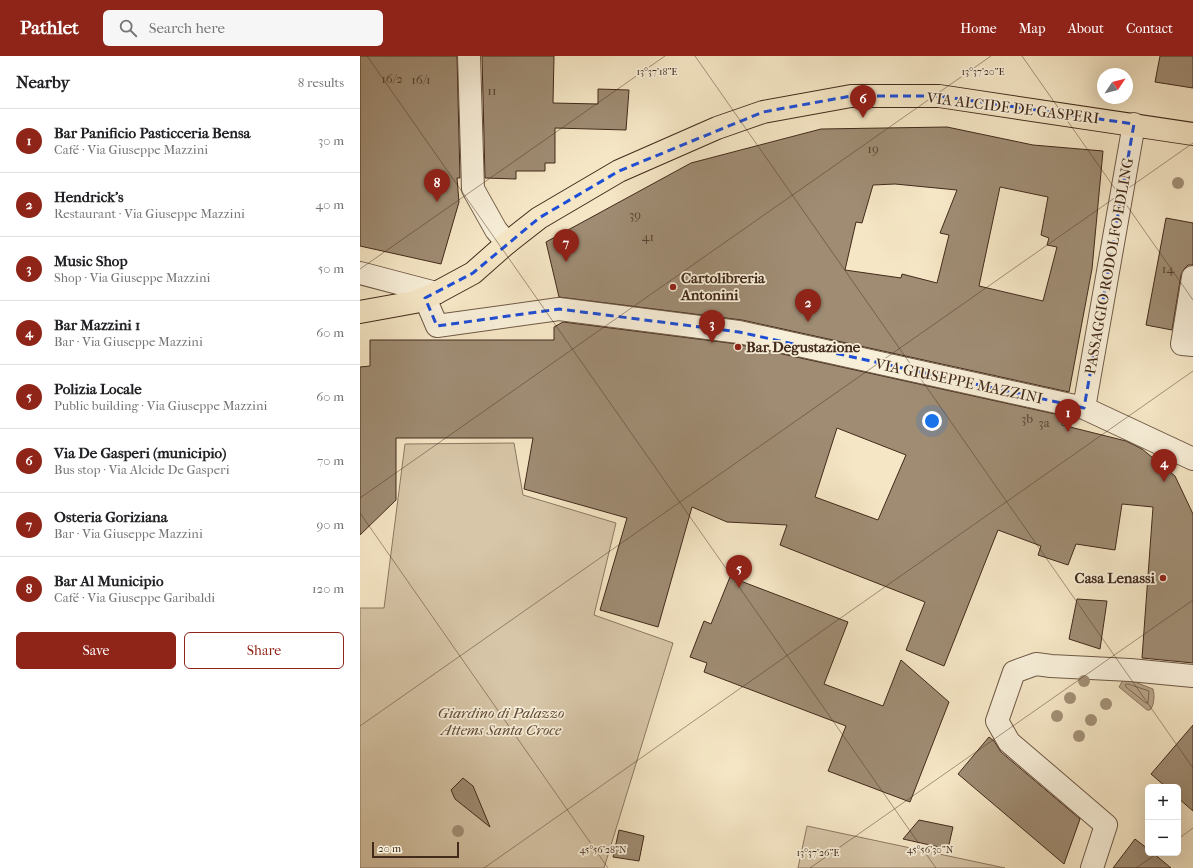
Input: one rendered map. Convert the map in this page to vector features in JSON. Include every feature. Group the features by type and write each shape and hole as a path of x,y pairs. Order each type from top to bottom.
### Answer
{"main road":[{"name":"VIA ALCIDE DE GASPERI","path":"360,312 415,302 431,296 472,274 507,243 540,218 619,171 717,128 763,112 851,96 938,96 1193,134"}],"street":[{"path":"469,56 473,189 496,230 507,243"},
{"name":"PASSAGGIO RODOLFO EDLING","path":"1084,408 1134,124"},
{"path":"360,273 431,296"},
{"path":"1193,277 1182,344 1193,345"},
{"name":"VIA GIUSEPPE MAZZINI","path":"431,296 437,326 560,309 738,332 1084,408 1193,459"},
{"path":"1092,868 1106,824 1009,742 997,721 1014,672 1036,664 1193,676"}],"highlighted area":[{"path":"851,96 939,96 1134,124 1084,408 739,332 559,309 437,326 425,298 473,273 539,218 619,171 763,112"}],"green space":[{"name":"Giardino di Palazzo Attems Santa Croce","path":"514,443 523,495 616,523 594,615 673,643 604,868 360,868 360,608 384,608 405,444"},
{"path":"807,826 1005,868 798,868"}],"water":[{"path":"1127,679 1153,689 1154,700 1150,710 1147,710 1119,687 1123,680"}],"building":[{"path":"360,56 457,56 460,178 457,178 459,202 441,264 360,246"},
{"path":"482,56 554,56 553,103 598,104 598,89 629,90 626,130 555,128 555,163 545,163 545,171 516,171 516,179 485,178"},
{"path":"1160,56 1193,56 1193,88 1155,82"},
{"path":"947,127 1033,145 1103,151 1092,269 1069,392 742,320 559,297 546,242 691,163 821,129","holes":["895,184 957,190 940,233 949,235 937,283 902,274 901,278 845,270 856,222 862,223 873,185","1000,187 1048,197 1041,235 1049,238 1047,245 1057,247 1043,301 979,286"]},
{"path":"1166,218 1193,223 1193,265 1188,265 1181,275 1172,330 1146,325"},
{"path":"563,322 737,344 1064,416 1062,425 1126,441 1142,449 1175,476 1193,514 1193,663 1142,658 1153,507 1122,504 1115,550 1076,544 1068,565 1038,555 1041,546 998,530 944,666 906,650 925,602 780,545 787,525 727,522 692,507 658,627 600,610 627,518 524,489 533,438 396,438 396,500 360,535 360,367 370,366 370,340 554,340 554,327","holes":["837,428 906,455 878,520 815,497"]},
{"path":"730,577 848,622 824,684 883,706 901,660 949,702 910,802 828,771 846,726 704,672 707,663 690,657 704,621 711,624"},
{"path":"1077,599 1107,601 1100,649 1069,639"},
{"path":"1193,725 1193,811 1181,801 1181,784 1163,784 1151,774"},
{"path":"989,737 994,741 1001,752 1080,819 1064,864 958,774"},
{"path":"463,778 473,786 490,827 455,799 451,790"},
{"path":"919,820 953,827 948,849 903,839"},
{"path":"619,830 644,836 639,861 613,857"},
{"path":"1135,839 1145,847 1145,856 1157,856 1171,868 1113,868"}],"place":[{"name":"Via De Gasperi (municipio)","path":"863,118"},
{"name":"Bar Al Municipio","path":"437,202"},
{"name":"Osteria Goriziana","path":"566,262"},
{"name":"Cartolibreria Antonini","path":"673,287"},
{"name":"Hendrick's","path":"808,322"},
{"name":"Music Shop","path":"712,343"},
{"name":"Bar Degustazione","path":"738,347"},
{"name":"Bar Panificio Pasticceria Bensa","path":"1068,432"},
{"name":"Bar Mazzini 1","path":"1164,482"},
{"name":"Casa Lenassi","path":"1163,578"},
{"name":"Polizia Locale","path":"739,588"}]}
